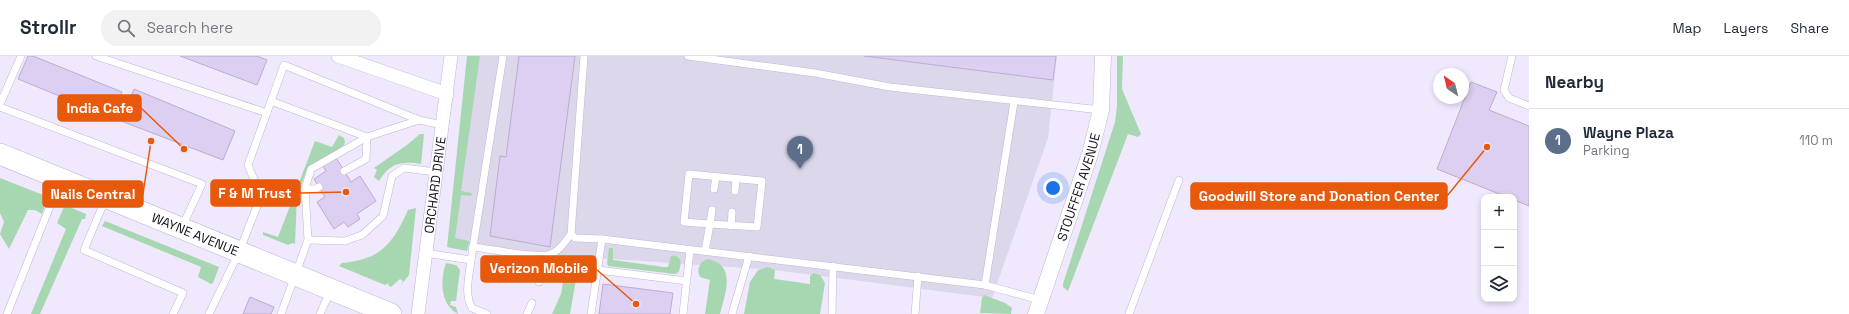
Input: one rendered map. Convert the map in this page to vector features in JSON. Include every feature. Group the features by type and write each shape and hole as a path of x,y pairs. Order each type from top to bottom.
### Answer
{"main road":[{"name":"WAYNE AVENUE","path":"0,154 390,314"}],"street":[{"path":"338,56 447,94"},
{"name":"ORCHARD DRIVE","path":"418,314 451,56"},
{"name":"STOUFFER AVENUE","path":"1038,307 1090,154 1101,110 1103,56"}],"lane":[{"path":"0,104 21,56"},
{"path":"96,56 267,113"},
{"path":"487,314 472,308 468,300 467,290 502,56"},
{"path":"474,247 538,256 549,255 561,247 571,234 584,56"},
{"path":"688,56 815,73 890,87 1014,102 1101,110"},
{"path":"1512,56 1504,90 1509,98 1529,106"},
{"path":"209,314 239,252 261,196 248,165 284,66 419,120 443,125"},
{"path":"271,101 367,137"},
{"path":"985,285 1014,102"},
{"path":"0,107 202,184 181,228"},
{"path":"281,314 308,240 305,189 311,169 367,137 419,120"},
{"path":"344,172 366,159 367,137"},
{"path":"308,240 345,241 362,235 383,216 392,176 404,168 436,172"},
{"path":"689,174 716,177 762,181 757,228 684,222 689,174"},
{"path":"714,189 716,177"},
{"path":"7,314 61,179"},
{"path":"735,191 736,179"},
{"path":"1128,314 1179,180"},
{"path":"305,189 315,189 319,187"},
{"path":"106,198 84,250 183,293 173,314"},
{"path":"705,251 712,210"},
{"path":"731,226 732,212"},
{"path":"571,234 575,238 602,239 985,285 1038,307"},
{"path":"591,314 602,239"},
{"path":"683,314 690,250"},
{"path":"425,253 472,260"},
{"path":"539,282 549,255"},
{"path":"732,314 749,256"},
{"path":"833,266 834,314"},
{"path":"598,270 687,280"},
{"path":"915,314 918,276"},
{"path":"320,314 331,290"},
{"path":"527,314 532,303"}],"shaded area":[{"path":"469,56 1057,56 1048,138 992,298 775,270 449,248"}],"green space":[{"path":"467,56 480,56 461,191 472,193 471,196 461,195 455,238 469,241 467,251 447,247"},
{"path":"1117,56 1123,56 1122,89 1141,134 1138,137 1128,134 1068,291 1063,287 1063,284 1115,122 1117,106"},
{"path":"420,134 424,134 421,164 402,163 387,170 379,181 374,177 377,170 374,168"},
{"path":"339,135 344,138 344,145 306,172 297,196 295,244 293,243 288,245 263,235 263,232 278,237 315,141 332,147"},
{"path":"0,178 48,197 42,214 35,210 28,210 9,249 0,234 4,222 0,213"},
{"path":"65,205 86,214 85,219 82,219 40,314 31,314 66,229 57,223"},
{"path":"416,208 409,275 401,285 403,281 400,279 391,287 388,285 389,283 385,285 339,266 342,263 367,258 377,253 397,232 408,210"},
{"path":"105,221 219,267 213,283 211,284 198,277 201,267 102,226"},
{"path":"609,248 613,248 613,260 664,267 668,267 671,256 676,256 681,262 679,272 675,274 608,266"},
{"path":"580,256 570,314 552,314 561,294 567,260 570,257"},
{"path":"708,259 717,262 723,267 726,274 726,289 720,314 705,314 710,280 700,277 698,271 701,263"},
{"path":"446,263 456,265 460,270 456,301 451,301 450,305 456,307 458,314 452,310 448,304 443,291 442,284"},
{"path":"768,267 775,270 774,279 810,284 810,276 813,273 820,275 825,283 820,314 744,314 750,282 758,270"},
{"path":"984,295 1005,303 1012,308 1011,314 980,313 982,298"}],"building":[{"path":"28,56 33,56 122,92 113,118 18,79"},
{"path":"180,56 257,56 267,60 257,85"},
{"path":"519,56 575,56 550,247 490,236 500,156 506,157"},
{"path":"864,56 1056,56 1053,80"},
{"path":"1471,82 1497,92 1489,110 1529,126 1529,206 1517,201 1517,194 1500,194 1437,169 1462,104 1469,104 1469,87"},
{"path":"134,89 235,131 223,160 121,121"},
{"path":"335,156 351,182 360,176 376,201 357,214 360,219 348,227 344,222 334,229 317,202 325,197 314,179 326,171 322,164"},
{"path":"603,284 673,293 670,314 599,314"},
{"path":"250,297 274,307 271,314 243,314"}],"place":[{"name":"Nails Central","path":"151,141"},
{"name":"Goodwill Store and Donation Center","path":"1487,147"},
{"name":"India Cafe","path":"184,149"},
{"name":"Wayne Plaza","path":"800,169"},
{"name":"F & M Trust","path":"346,192"},
{"name":"Verizon Mobile","path":"636,304"}]}
